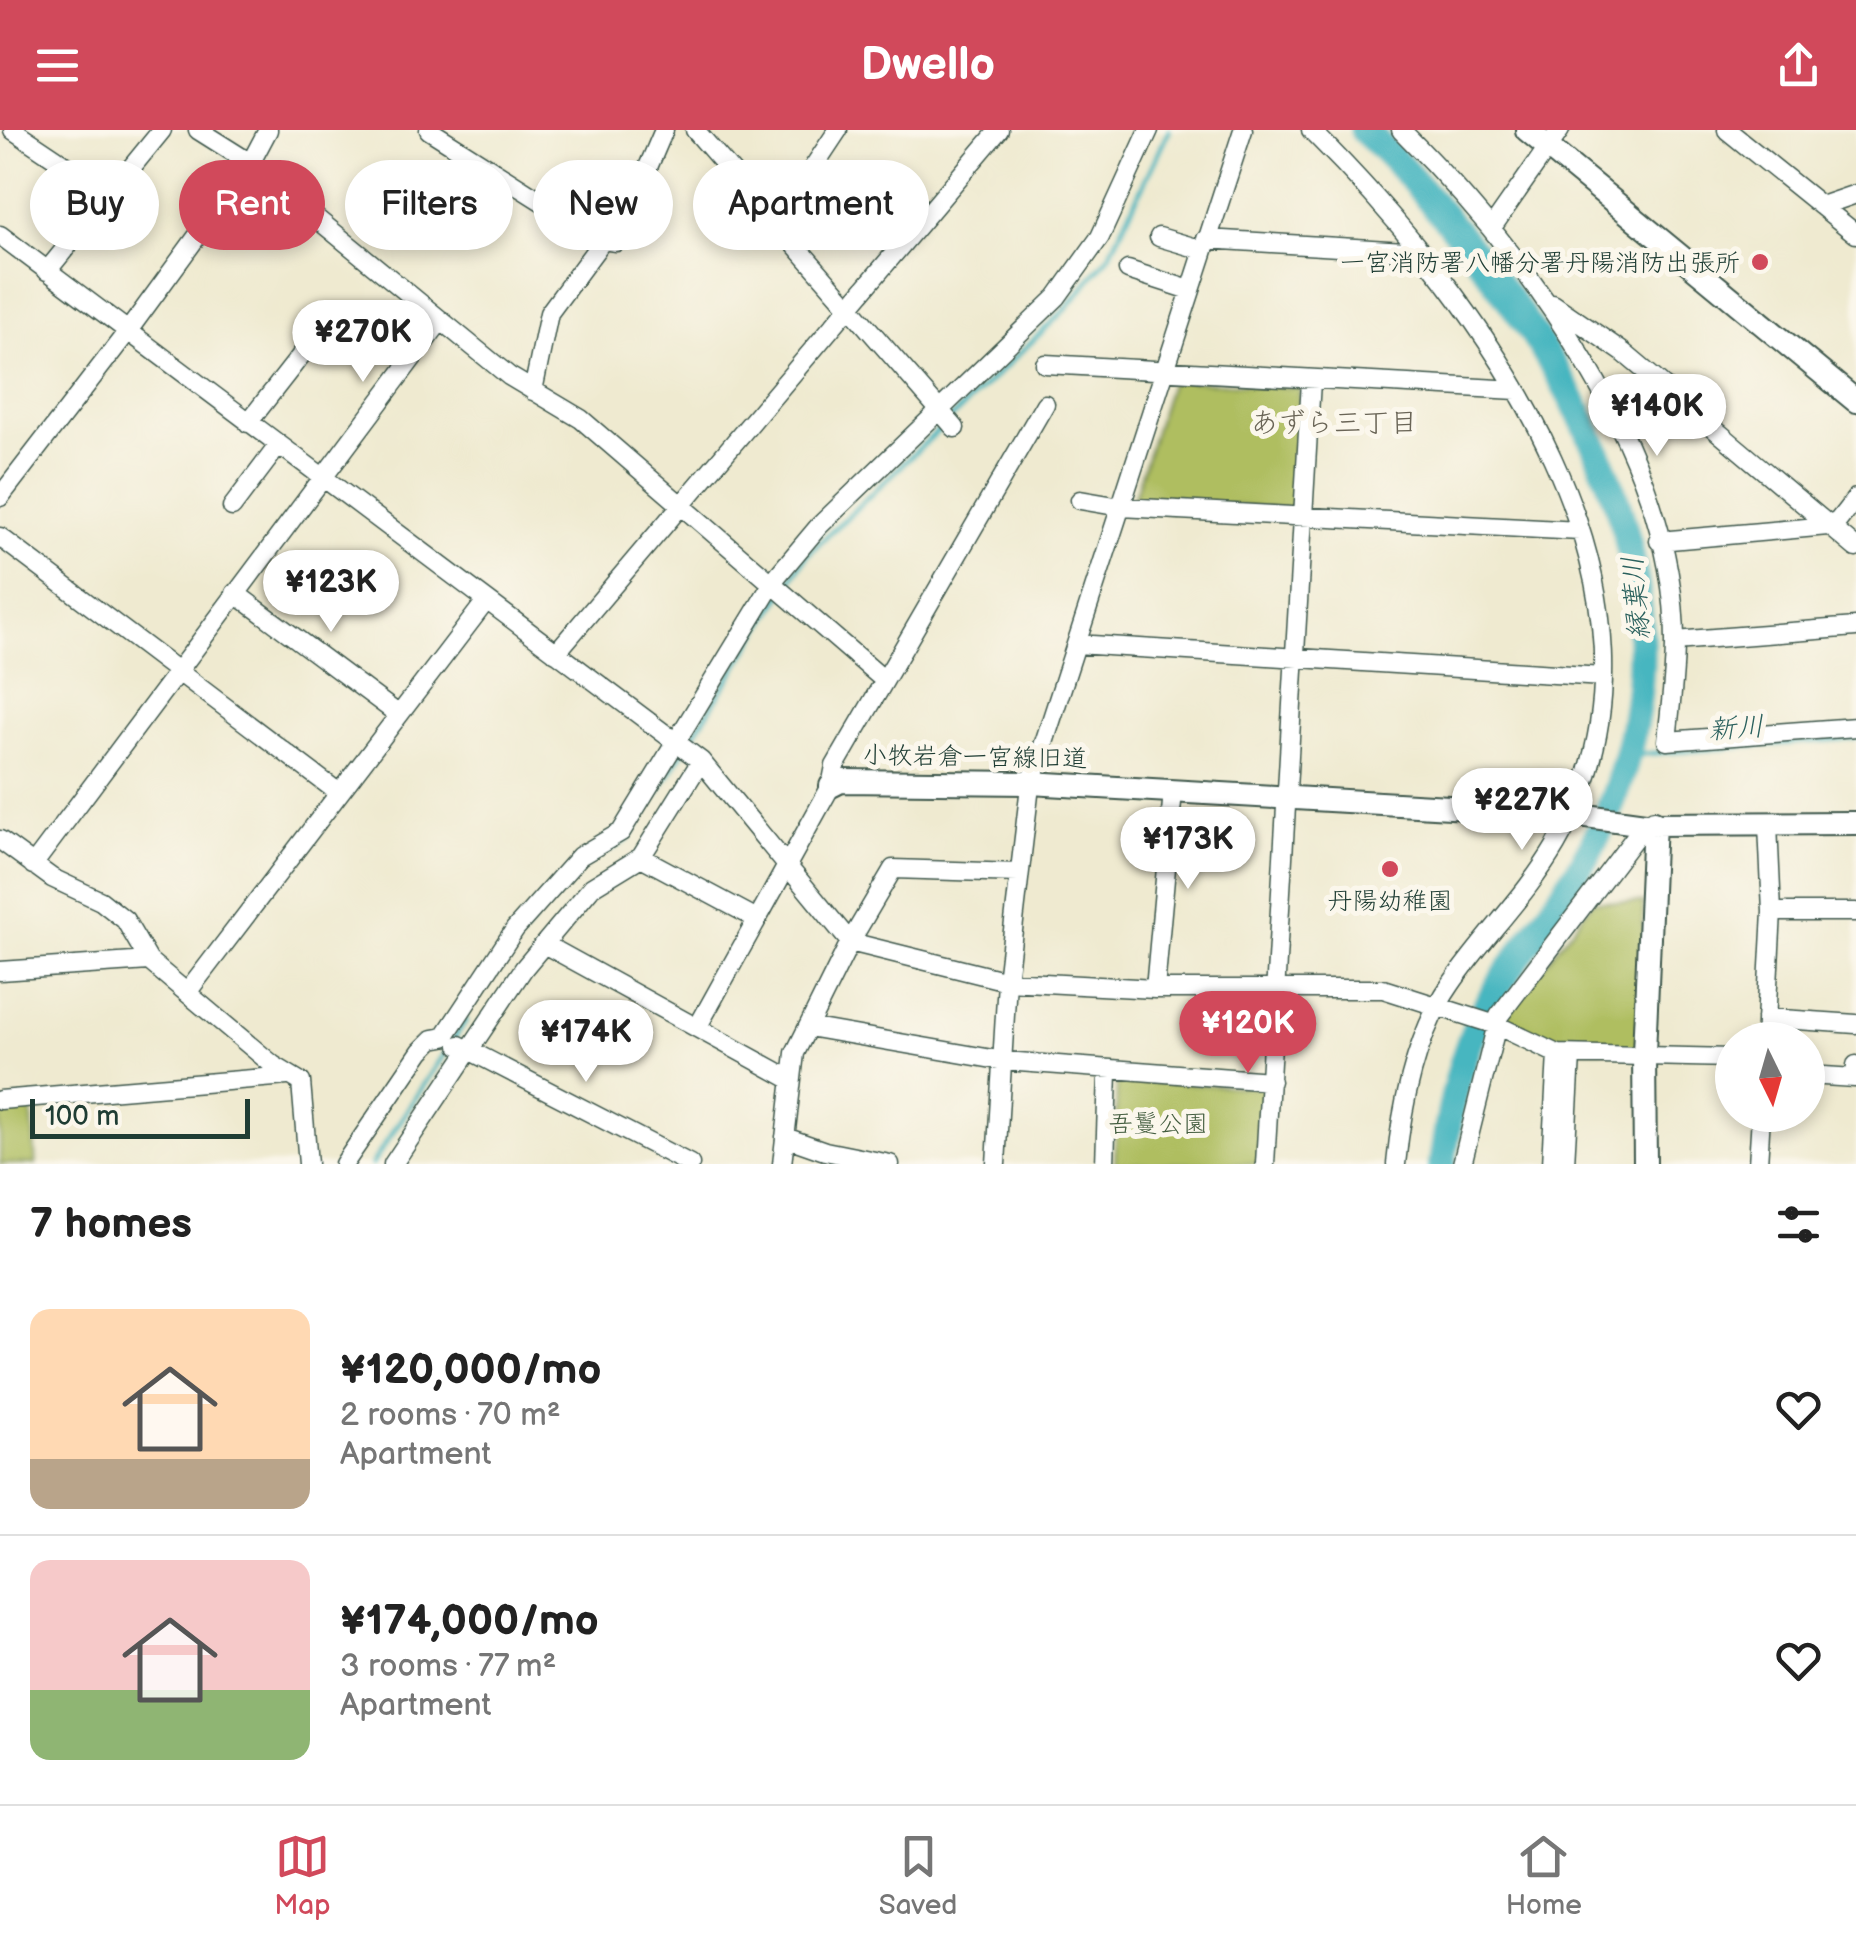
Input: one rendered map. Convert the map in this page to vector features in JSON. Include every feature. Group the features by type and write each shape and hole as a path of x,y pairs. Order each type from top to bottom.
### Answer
{"street":[{"path":"13,130 58,160"},
{"path":"138,160 162,130"},
{"path":"198,130 244,160"},
{"path":"252,160 268,130"},
{"path":"429,130 533,196"},
{"path":"651,160 664,130"},
{"path":"695,130 722,160"},
{"path":"818,160 838,130"},
{"path":"556,653 998,130"},
{"path":"455,1043 592,887 641,858 687,751 819,526 948,419 1057,297 1120,201 1149,130"},
{"path":"996,1164 1006,981 1030,783 1243,130"},
{"path":"1311,130 1422,252 1517,390 1566,487 1580,530 1592,575 1602,677 1596,743 1578,815 1447,1010 1407,1096 1396,1164"},
{"path":"1400,130 1492,226 1550,302 1618,427 1660,540 1675,641 1667,741 1856,728"},
{"path":"1527,130 1554,138 1856,401"},
{"path":"1728,130 1856,234"},
{"path":"1492,226 1554,138"},
{"path":"1822,206 1856,194"},
{"path":"325,226 440,320 533,390 581,419 884,680"},
{"path":"0,235 687,751 850,942 1006,981 1278,992 1384,990 1492,1024 1564,1055 1644,1053 1715,1057"},
{"path":"1159,237 1204,245 1422,252"},
{"path":"47,271 64,250"},
{"path":"0,497 187,250"},
{"path":"533,390 549,313 596,250"},
{"path":"801,250 948,419"},
{"path":"1128,270 1190,290"},
{"path":"1550,302 1624,353 1856,548"},
{"path":"33,865 440,320"},
{"path":"248,423 302,354"},
{"path":"1044,364 1517,390"},
{"path":"1265,1164 1298,660 1311,381"},
{"path":"831,786 835,766 1045,404"},
{"path":"232,507 278,446"},
{"path":"1660,540 1828,526 1838,521 1856,498"},
{"path":"1080,500 1121,507 1580,530"},
{"path":"0,536 340,793"},
{"path":"236,593 398,715"},
{"path":"189,990 486,600"},
{"path":"1675,641 1856,627"},
{"path":"1076,644 1602,677"},
{"path":"418,1164 396,1160 516,929 580,856 621,832 687,751"},
{"name":"小牧岩倉一宮線旧道","path":"697,1028 831,786 841,780 1030,783 1645,822 1856,823"},
{"path":"1155,989 1173,791"},
{"path":"1462,1164 1492,1024 1645,822"},
{"path":"1645,822 1645,1164"},
{"path":"1766,1022 1772,912 1768,825"},
{"path":"0,840 33,865 101,901 126,920 148,960 189,990 287,1076"},
{"path":"641,858 757,919"},
{"path":"782,1164 790,1078 808,1026 850,942 893,869 1018,874"},
{"path":"1772,912 1856,912"},
{"path":"544,944 790,1078"},
{"path":"0,971 148,960"},
{"path":"1766,1018 1856,1024"},
{"path":"808,1026 1004,1061 1271,1082"},
{"path":"344,1164 433,1039 455,1043 690,1164"},
{"path":"1550,1164 1564,1055"},
{"path":"1564,1055 1565,1164"},
{"path":"1825,1076 1855,1078 1856,1066"},
{"path":"1104,1164 1108,1072"},
{"path":"0,1100 287,1076 296,1078 304,1089 308,1164"},
{"path":"1758,1164 1760,1132"},
{"path":"784,1137 824,1151 890,1164"}],"green space":[{"path":"1171,380 1300,388 1293,509 1133,500"},
{"path":"1593,901 1643,903 1645,1050 1563,1049 1502,1021"},
{"name":"吾鬘公園","path":"1117,1080 1264,1088 1259,1164 1115,1164"},
{"path":"31,1105 36,1164 0,1164 0,1107"}],"waterway":[{"path":"605,852 628,839 807,555 1066,309 1110,254 1169,130"},
{"name":"縁葉川","path":"1363,130 1402,168 1509,299 1553,365 1590,434 1618,505 1635,579 1641,655 1632,733 1608,812 1570,883 1495,991 1474,1031 1460,1074 1442,1164"},
{"name":"新川","path":"1621,766 1643,754 1856,738"},
{"path":"518,940 533,921"},
{"path":"372,1164 466,1020"}],"place":[{"name":"一宮消防署八幡分署丹陽消防出張所","path":"1760,262"},
{"name":"丹陽幼稚園","path":"1390,869"}],"district":[{"name":"あずら三丁目","path":"1334,422"}]}
